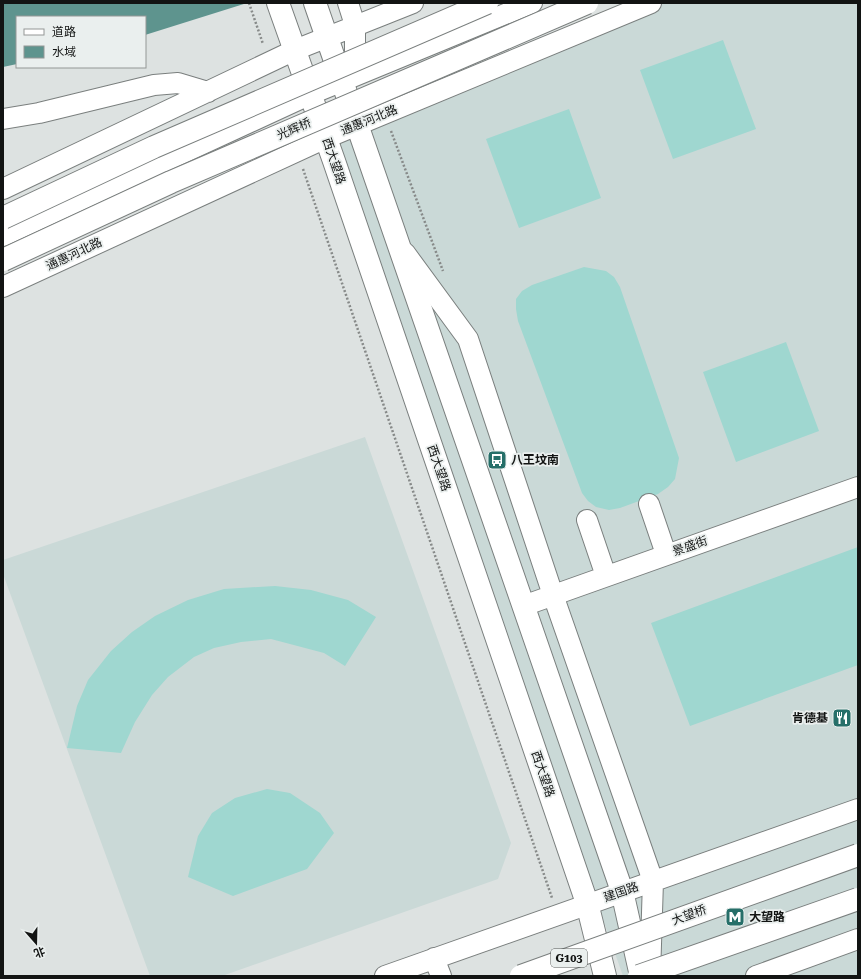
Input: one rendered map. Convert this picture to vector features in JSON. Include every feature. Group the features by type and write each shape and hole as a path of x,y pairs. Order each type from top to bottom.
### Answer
{"main road":[{"name":"西大望路","path":"278,3 311,94 587,904 605,976"},
{"path":"3,218 154,147 487,3"},
{"name":"光辉桥","path":"3,260 171,182 587,3"},
{"path":"321,20 348,78 356,125 622,891 640,976 858,899"},
{"name":"大望桥","path":"521,976 858,855"}],"street":[{"path":"3,189 267,64 292,41 321,20 351,13 413,3"},
{"path":"3,236 311,94 532,3"},
{"name":"通惠河北路","path":"3,286 326,138 651,3"},
{"path":"348,78 351,13"},
{"path":"3,119 39,113 154,85 178,83 208,92"},
{"path":"397,242 468,339 553,595 653,880 650,976"},
{"name":"景盛街","path":"523,606 858,487"},
{"path":"649,504 666,554"},
{"path":"587,520 606,576"},
{"name":"建国路","path":"385,976 438,967 557,914 858,809"},
{"path":"756,976 858,939"}],"path":[{"path":"249,3 262,42 267,64"},
{"path":"384,114 443,273"},
{"path":"297,151 557,914"}],"shaded area":[{"path":"629,3 858,3 858,976 623,976 326,138"},
{"path":"365,437 511,843 498,879 222,976 150,976 3,574 3,560"}],"water":[{"path":"3,3 247,3 146,35 146,16 16,16 16,64 3,67"}],"building":[{"path":"723,40 756,129 673,159 640,70"},
{"path":"569,109 601,198 519,228 486,139"},
{"path":"584,267 606,271 614,277 620,287 679,458 675,479 668,487 658,494 620,508 609,510 596,507 588,501 582,493 518,321 516,309 516,299 522,291 532,285"},
{"path":"786,342 819,431 736,462 703,372"},
{"path":"858,547 858,665 690,726 651,623"},
{"path":"275,586 311,590 348,600 376,617 345,666 324,653 271,639 241,642 214,648 194,657 168,677 152,695 135,722 121,753 67,748 77,706 88,680 111,651 132,632 155,616 188,600 224,589"},
{"path":"267,789 290,793 320,813 334,833 307,869 233,896 188,877 198,836 212,813 235,798"}],"place":[{"name":"八王坟南","path":"497,460"},
{"name":"肯德基","path":"842,718"},
{"name":"大望路","path":"735,917"}]}
